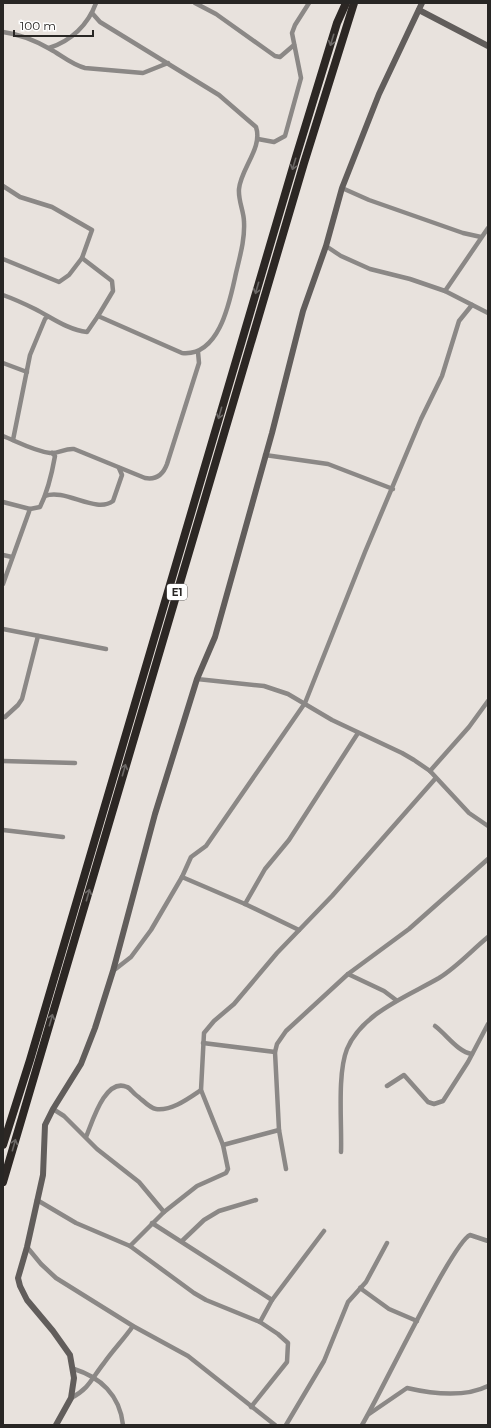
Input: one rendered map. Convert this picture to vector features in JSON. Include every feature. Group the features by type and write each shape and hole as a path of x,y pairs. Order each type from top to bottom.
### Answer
{"highway":[{"name":"E1","path":"3,1145 32,1052 296,157 338,23 346,3"},
{"name":"E1","path":"3,1182 304,162 354,3"}],"street":[{"path":"49,48 59,45 82,28 92,14 96,3"},
{"path":"195,3 216,14 275,56 280,57 294,45"},
{"path":"258,139 274,142 285,136 301,78 292,33 295,25 309,3"},
{"path":"56,1425 71,1398 74,1369 70,1355 27,1300 18,1278 27,1247 42,1175 45,1125 53,1108 80,1064 95,1028 113,971 155,814 197,679 216,637 303,310 326,246 342,188 379,94 422,3"},
{"path":"420,10 488,46"},
{"path":"92,14 100,22 219,95 256,127 258,139 241,179 239,202 244,221 242,248 226,314 219,330 198,352 192,354 182,353 98,316"},
{"path":"3,32 14,34 49,48 85,68 143,73 168,63"},
{"path":"3,186 20,197 52,207 92,230 82,258 69,275 59,282 3,259"},
{"path":"342,188 369,200 481,238"},
{"path":"445,291 488,228"},
{"path":"326,246 341,256 370,269 410,279 445,291 488,313"},
{"path":"3,295 36,309 47,317 79,331 87,332 113,291 112,281 82,258"},
{"path":"113,971 135,952 151,930 182,877 191,857 206,846 305,703 365,552 442,376 460,321 472,305"},
{"path":"13,440 30,355 37,336 47,317"},
{"path":"3,436 30,447 52,453 66,448 74,449 145,478 152,479 159,476 164,471 199,363 198,352"},
{"path":"3,363 27,372"},
{"path":"3,502 30,509 40,507 45,496 54,463 55,456 52,453"},
{"path":"265,455 328,464 393,489"},
{"path":"45,496 52,494 88,502 105,504 110,503 113,500 122,476 119,467"},
{"path":"3,584 30,509"},
{"path":"3,555 12,557"},
{"path":"3,628 106,648"},
{"path":"5,717 18,705 22,699 38,636"},
{"path":"197,679 264,686 288,694 332,720 402,752 430,771 435,779 469,813 488,826"},
{"path":"430,771 469,727 488,701"},
{"path":"245,904 265,869 289,840 358,733"},
{"path":"3,761 75,764"},
{"path":"130,1246 164,1212 197,1186 226,1173 228,1169 223,1145 201,1090 204,1033 234,1004 435,779"},
{"path":"3,830 63,837"},
{"path":"286,1169 279,1130 275,1052 277,1044 286,1031 348,974 409,929 488,859"},
{"path":"182,877 245,904 299,930"},
{"path":"342,1152 342,1074 347,1050 359,1031 396,1000 440,977 488,937"},
{"path":"348,974 384,990 396,1000"},
{"path":"387,1086 404,1075 428,1102 438,1103 443,1101 472,1054 488,1024"},
{"path":"435,1026 446,1034 462,1052 472,1054"},
{"path":"203,1043 275,1052"},
{"path":"86,1137 100,1103 107,1091 115,1086 127,1087 152,1108 157,1110 180,1103 201,1090"},
{"path":"53,1108 64,1116 97,1149 139,1182 164,1212"},
{"path":"223,1145 279,1130"},
{"path":"37,1200 76,1223 130,1246 206,1300 260,1322 288,1343 287,1362 251,1408"},
{"path":"182,1241 204,1220 219,1211 256,1200"},
{"path":"152,1223 272,1300"},
{"path":"260,1322 272,1300 324,1231"},
{"path":"362,1425 446,1265 464,1239 470,1235 488,1240"},
{"path":"286,1425 324,1361 343,1311 348,1302 366,1282 387,1243"},
{"path":"27,1247 41,1264 56,1278 133,1326 188,1356 251,1408 275,1425"},
{"path":"360,1288 389,1309 417,1321"},
{"path":"71,1398 82,1392 95,1377 103,1364 133,1326"},
{"path":"74,1369 86,1372 95,1377 107,1389 118,1405 123,1425"},
{"path":"368,1415 407,1388 439,1394 466,1393 488,1386"}]}
